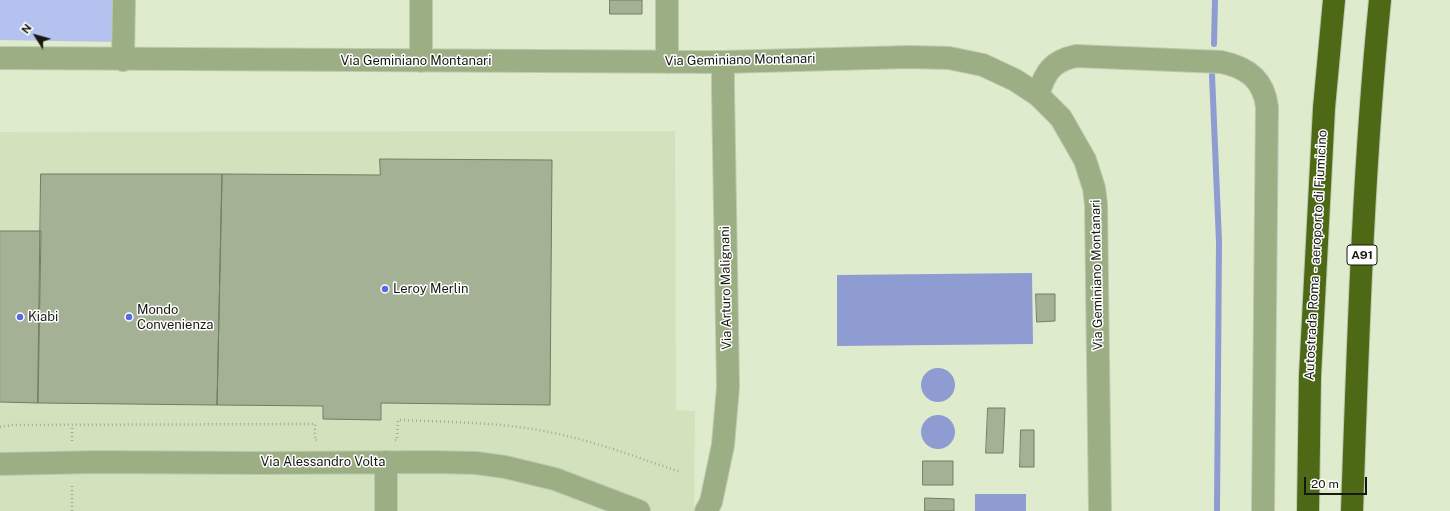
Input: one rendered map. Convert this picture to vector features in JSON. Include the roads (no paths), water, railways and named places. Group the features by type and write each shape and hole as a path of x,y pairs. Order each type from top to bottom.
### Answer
{"highway":[{"path":"1324,108 1325,0"},
{"name":"Autostrada Roma - aeroporto di Fiumicino","path":"1308,511 1310,376 1324,108 1334,0"},
{"name":"A91","path":"1352,511 1357,366 1366,185 1380,0"}],"street":[{"path":"123,60 124,0"},
{"path":"420,61 421,0"},
{"path":"667,0 667,62"},
{"path":"1038,95 1046,74 1051,68 1064,60 1076,56 1221,62 1239,67 1247,72 1254,77 1264,92 1267,107 1263,511"},
{"name":"Via Geminiano Montanari","path":"0,58 123,60 724,62 910,57 949,58 984,65 1015,80 1038,95 1061,118 1086,160 1092,178 1096,196 1100,511"},
{"name":"Via Arturo Malignani","path":"706,511 711,502 723,445 728,387 723,89 724,62"},
{"name":"Via Alessandro Volta","path":"0,464 97,462 476,463 505,467 555,480 639,511"},
{"path":"386,462 386,511"}],"waterway":[{"path":"1214,44 1215,0"},
{"path":"1212,75 1219,242 1217,511"}],"place":[{"name":"Leroy Merlin","path":"385,289"},
{"name":"Kiabi","path":"20,317"},
{"name":"Mondo Convenienza","path":"129,317"}]}
